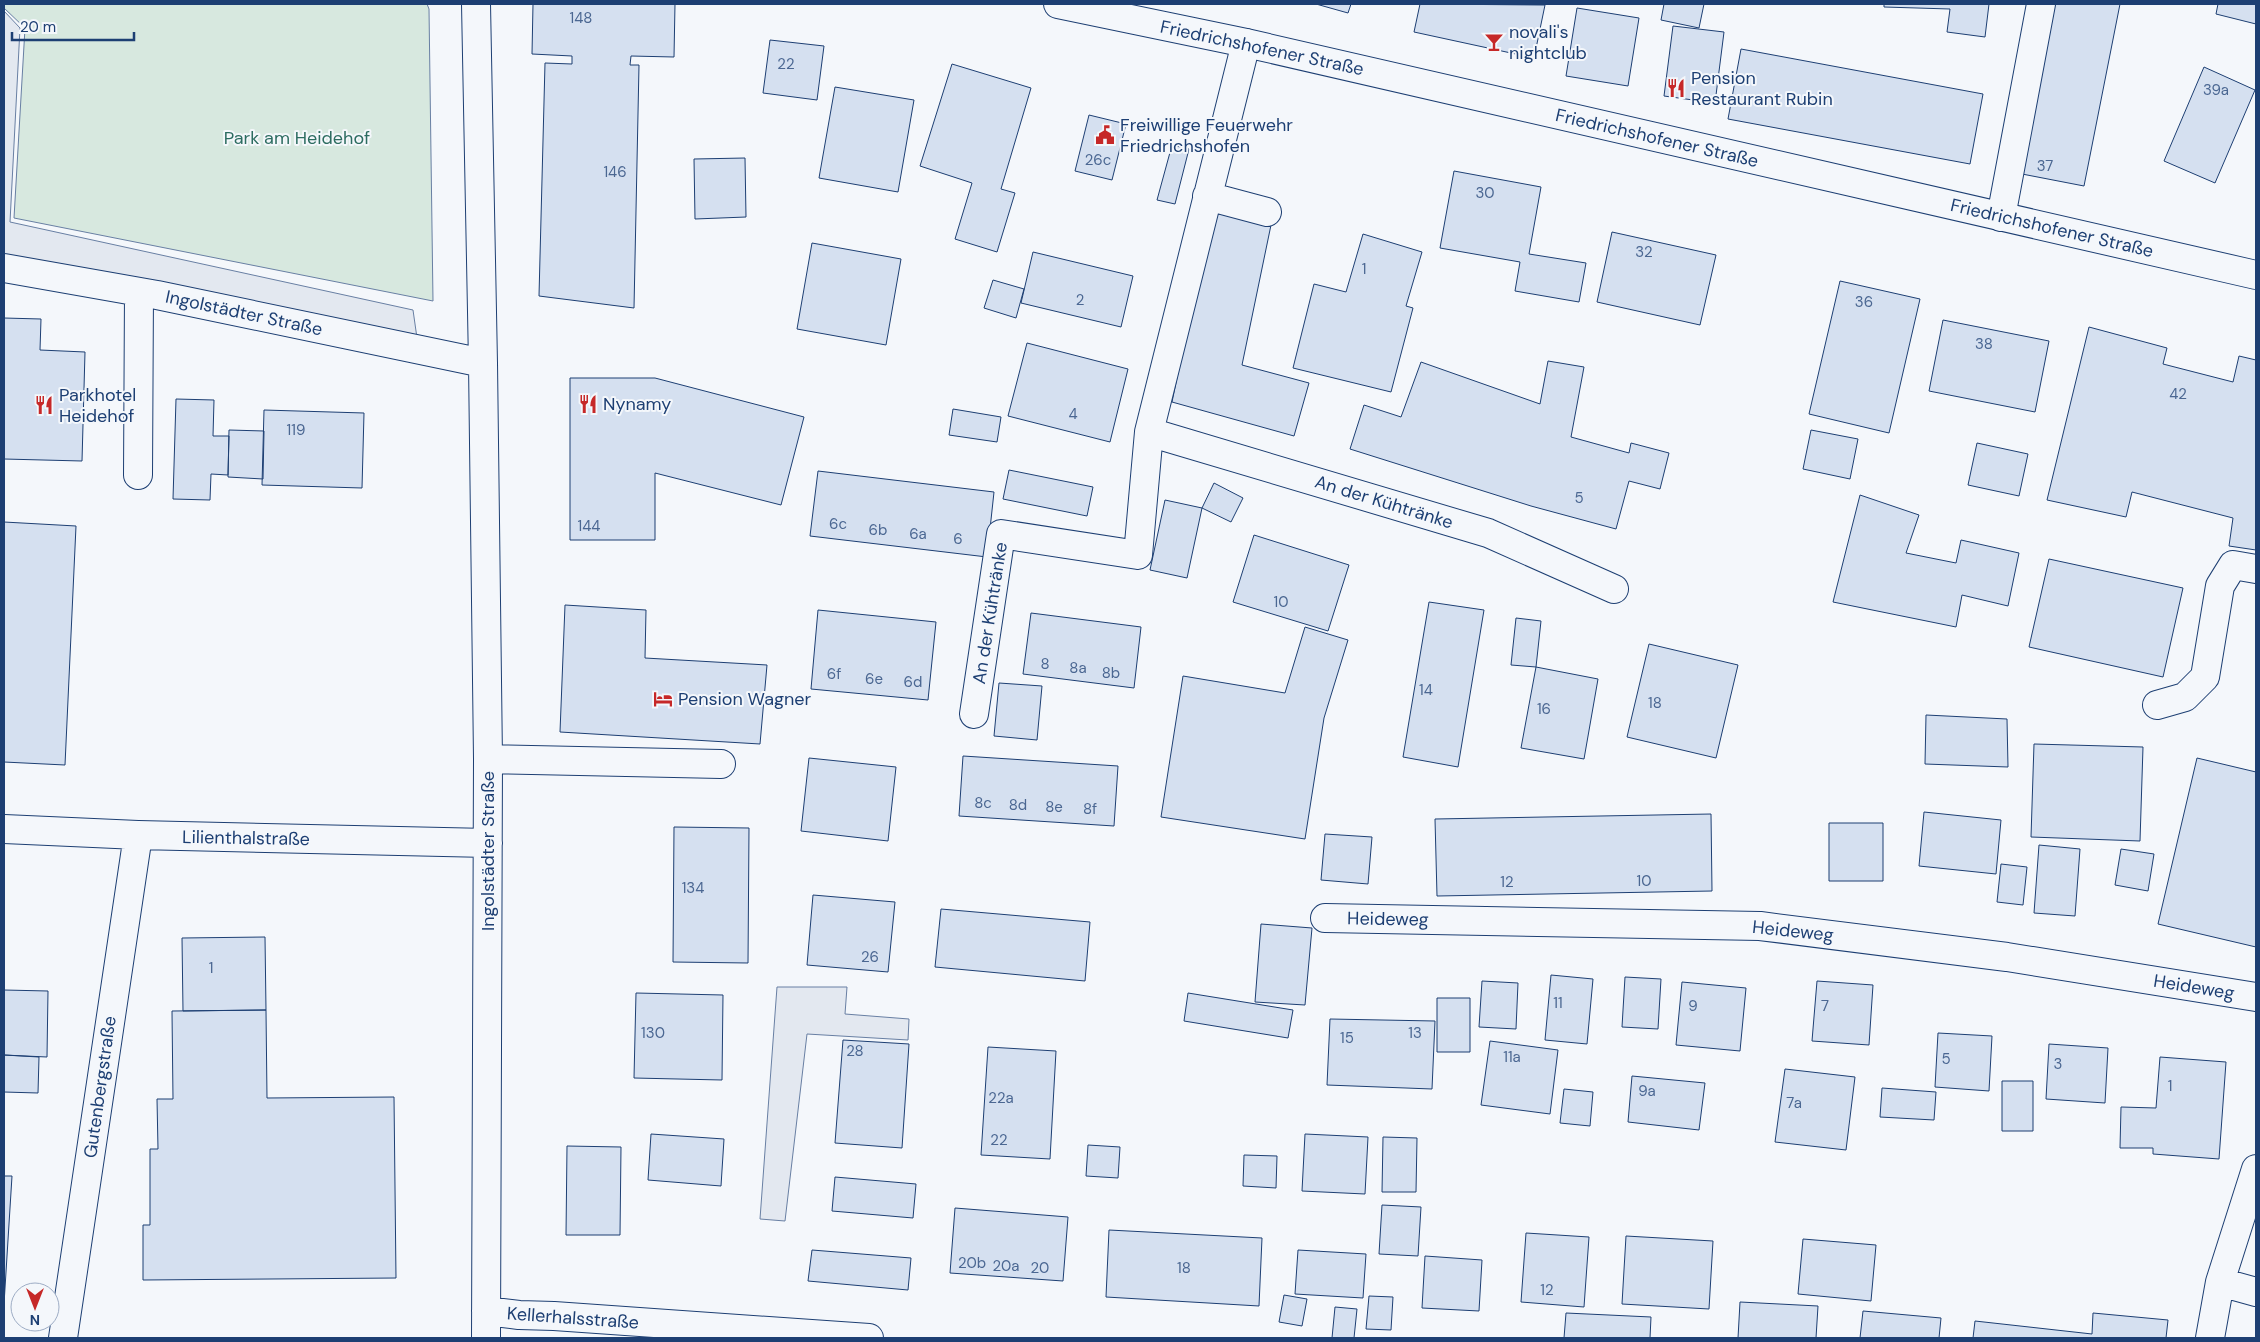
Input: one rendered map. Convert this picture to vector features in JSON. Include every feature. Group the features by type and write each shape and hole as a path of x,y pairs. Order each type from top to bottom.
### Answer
{"street":[{"name":"Ingolstädter Straße","path":"476,4 484,363 488,759 486,1338"},
{"name":"Friedrichshofener Straße","path":"1058,4 1246,43 2256,275"},
{"path":"2001,216 2040,4"},
{"name":"An der Kühtränke","path":"974,714 1000,534 1138,555 1149,432 1206,196 1246,43"},
{"path":"1206,196 1267,212"},
{"name":"Ingolstädter Straße","path":"4,268 139,292 484,363"},
{"path":"138,475 139,292"},
{"name":"An der Kühtränke","path":"1149,432 1488,533 1614,589"},
{"path":"2157,705 2184,697 2205,677 2220,586 2233,565 2256,569"},
{"path":"488,759 721,764"},
{"name":"Lilienthalstraße","path":"4,829 138,835 488,843"},
{"name":"Gutenbergstraße","path":"63,1338 138,835"},
{"name":"Heideweg","path":"1325,918 1760,926 2007,957 2256,997"},
{"path":"2210,1338 2220,1282 2256,1169"},
{"path":"2220,1282 2256,1292"},
{"name":"Kellerhalsstraße","path":"486,1311 761,1334 869,1338"}],"green space":[{"name":"Park am Heidehof","path":"4,4 427,4 429,9 433,301 14,218 25,28 4,8"}],"shaded area":[{"path":"4,11 20,28 10,222 413,310 417,338 4,263"},
{"path":"777,987 847,987 845,1014 909,1019 908,1040 807,1034 785,1221 760,1219"}],"building":[{"path":"533,4 675,4 674,57 631,56 630,65 639,65 634,308 539,296 545,63 572,64 572,56 532,54"},
{"path":"1316,4 1351,4 1348,13"},
{"path":"1420,4 1545,5 1534,58 1414,32"},
{"path":"1664,4 1704,4 1699,28 1661,20"},
{"path":"1884,4 1989,4 1985,37 1947,32 1950,9 1884,7"},
{"path":"2055,4 2120,4 2084,186 2022,174"},
{"path":"2218,4 2256,4 2256,24 2216,14"},
{"path":"1577,8 1639,18 1628,86 1566,76"},
{"path":"1673,26 1724,32 1715,103 1664,96"},
{"path":"770,40 824,46 817,100 763,93"},
{"path":"1741,49 1983,94 1970,164 1728,119"},
{"path":"952,64 1031,88 1001,189 1015,193 997,252 955,239 972,183 920,166"},
{"path":"2204,67 2255,90 2215,183 2164,161"},
{"path":"835,87 914,100 898,192 819,178"},
{"path":"1089,115 1126,124 1112,180 1075,171"},
{"path":"1172,145 1189,149 1175,204 1157,200"},
{"path":"745,158 746,217 695,219 694,159"},
{"path":"1454,171 1541,187 1529,254 1586,263 1579,302 1515,291 1520,262 1440,248"},
{"path":"1211,212 1271,225 1242,365 1309,383 1294,436 1172,402"},
{"path":"1612,232 1716,255 1700,325 1597,302"},
{"path":"1363,234 1422,252 1406,306 1413,308 1391,392 1293,368 1314,284 1346,292"},
{"path":"812,243 901,259 886,345 797,329"},
{"path":"1033,252 1133,276 1121,327 1021,303"},
{"path":"993,280 1024,289 1016,318 984,308"},
{"path":"1840,281 1920,299 1889,433 1809,414"},
{"name":"Parkhotel Heidehof","path":"4,318 41,319 40,350 85,352 82,461 4,459"},
{"path":"1943,320 2049,341 2035,412 1929,391"},
{"path":"2089,327 2167,348 2163,364 2233,382 2239,356 2256,360 2256,550 2229,546 2233,518 2132,492 2126,517 2047,500"},
{"path":"1027,343 1128,369 1110,442 1008,416"},
{"path":"1548,361 1584,367 1571,437 1629,453 1631,443 1669,453 1660,489 1629,481 1616,529 1531,506 1350,449 1364,405 1401,417 1421,362 1540,404"},
{"path":"570,378 655,378 804,417 781,505 655,473 655,540 570,540"},
{"path":"176,399 214,400 213,436 229,436 228,475 211,474 210,500 173,499"},
{"path":"953,409 1001,417 997,442 949,435"},
{"path":"264,410 364,413 362,488 262,485"},
{"path":"229,430 264,431 263,479 228,477"},
{"path":"1811,430 1858,439 1850,479 1803,469"},
{"path":"1977,443 2028,454 2019,496 1968,485"},
{"path":"1009,470 1093,487 1087,516 1003,499"},
{"path":"818,471 994,492 987,557 810,536"},
{"path":"1214,483 1243,498 1231,522 1202,508"},
{"path":"1860,495 1919,515 1906,553 1956,563 1961,540 2019,553 2008,606 1962,595 1956,627 1833,602"},
{"path":"1165,500 1202,508 1187,578 1150,570"},
{"path":"4,522 76,526 65,765 4,762"},
{"path":"1254,535 1349,565 1328,631 1233,602"},
{"path":"2049,559 2183,588 2163,677 2029,647"},
{"path":"1429,602 1484,610 1458,767 1403,757"},
{"name":"Pension Wagner","path":"565,605 646,610 645,658 767,665 760,744 560,732"},
{"path":"818,610 936,622 928,700 811,689"},
{"path":"1031,613 1141,627 1134,688 1023,674"},
{"path":"1516,618 1541,621 1536,667 1511,665"},
{"path":"1305,627 1348,640 1324,718 1305,839 1161,817 1183,676 1285,693"},
{"path":"1649,644 1738,665 1716,758 1627,737"},
{"path":"1536,667 1598,679 1584,759 1521,748"},
{"path":"999,683 1042,686 1037,740 994,736"},
{"path":"1926,715 2007,719 2008,767 1925,764"},
{"path":"2034,744 2143,747 2140,841 2031,837"},
{"path":"963,756 1118,766 1114,826 959,816"},
{"path":"809,758 896,767 888,841 801,831"},
{"path":"2197,758 2256,772 2256,947 2158,924"},
{"path":"1924,812 2001,820 1996,874 1919,866"},
{"path":"1711,814 1712,891 1437,896 1435,819"},
{"path":"1829,823 1883,823 1883,881 1829,881"},
{"path":"674,827 749,828 748,963 673,962"},
{"path":"1325,834 1372,837 1368,884 1321,880"},
{"path":"2039,845 2080,849 2075,916 2034,913"},
{"path":"2121,849 2154,854 2148,891 2115,885"},
{"path":"2001,864 2027,867 2023,905 1997,902"},
{"path":"813,895 895,902 888,972 807,965"},
{"path":"941,909 1090,922 1085,981 935,967"},
{"path":"1261,924 1312,928 1305,1005 1255,1002"},
{"path":"265,937 266,1010 183,1011 182,938"},
{"path":"1551,975 1593,979 1587,1044 1545,1040"},
{"path":"1625,977 1661,979 1658,1029 1622,1027"},
{"path":"1482,981 1518,983 1516,1029 1479,1027"},
{"path":"1817,981 1873,985 1869,1045 1812,1041"},
{"path":"1682,982 1746,988 1740,1051 1676,1045"},
{"path":"4,990 48,991 47,1057 4,1055"},
{"path":"636,993 723,995 722,1080 634,1078"},
{"path":"1188,993 1293,1010 1288,1038 1184,1021"},
{"path":"1437,998 1470,998 1470,1052 1437,1052"},
{"path":"266,1010 267,1098 394,1097 396,1278 143,1280 143,1225 150,1225 150,1149 158,1149 157,1099 173,1099 172,1011"},
{"path":"1330,1019 1435,1021 1432,1089 1327,1085"},
{"path":"1938,1033 1992,1036 1989,1091 1935,1087"},
{"path":"843,1040 909,1044 902,1148 835,1143"},
{"path":"1490,1041 1558,1050 1550,1114 1481,1105"},
{"path":"2049,1044 2108,1048 2105,1103 2046,1099"},
{"path":"988,1047 1056,1051 1050,1159 981,1155"},
{"path":"4,1055 39,1057 38,1093 4,1092"},
{"path":"2160,1057 2226,1062 2219,1159 2153,1154 2153,1148 2120,1148 2121,1107 2156,1108"},
{"path":"1785,1069 1855,1077 1846,1150 1775,1142"},
{"path":"1632,1076 1705,1083 1699,1130 1628,1122"},
{"path":"2002,1081 2033,1081 2033,1131 2002,1131"},
{"path":"1882,1088 1936,1092 1934,1120 1880,1117"},
{"path":"1564,1089 1593,1092 1590,1126 1560,1123"},
{"path":"651,1134 724,1139 721,1186 648,1180"},
{"path":"1305,1134 1368,1137 1365,1194 1302,1191"},
{"path":"1383,1137 1417,1138 1416,1192 1382,1192"},
{"path":"1088,1145 1120,1147 1118,1178 1086,1176"},
{"path":"567,1146 621,1147 620,1235 566,1235"},
{"path":"1244,1155 1277,1156 1276,1188 1243,1186"},
{"path":"4,1176 12,1176 4,1304"},
{"path":"835,1177 916,1184 913,1218 832,1211"},
{"path":"1382,1205 1421,1207 1418,1256 1379,1254"},
{"path":"955,1208 1068,1217 1063,1281 950,1273"},
{"path":"1109,1230 1262,1238 1259,1306 1106,1297"},
{"path":"1526,1233 1589,1237 1584,1307 1521,1302"},
{"path":"1626,1236 1713,1241 1709,1309 1622,1304"},
{"path":"1803,1239 1876,1245 1871,1301 1798,1294"},
{"path":"812,1250 911,1258 908,1290 808,1281"},
{"path":"1298,1250 1366,1254 1363,1298 1295,1294"},
{"path":"1425,1256 1482,1260 1479,1311 1422,1308"},
{"path":"1284,1295 1307,1299 1302,1326 1279,1322"},
{"path":"1369,1296 1393,1297 1391,1330 1366,1329"},
{"path":"1740,1302 1818,1306 1816,1338 1738,1338"},
{"path":"1335,1307 1357,1309 1354,1338 1332,1338"},
{"path":"1863,1311 1941,1318 1939,1338 1860,1338"},
{"path":"1566,1313 1651,1317 1650,1338 1564,1338"},
{"path":"2093,1313 2168,1320 2166,1338 1973,1338 1975,1321 2092,1334"}],"place":[{"name":"novali's nightclub","path":"1494,42"},
{"name":"Pension Restaurant Rubin","path":"1676,88"},
{"name":"Freiwillige Feuerwehr Friedrichshofen","path":"1105,135"},
{"name":"Nynamy","path":"588,404"},
{"name":"Parkhotel Heidehof","path":"44,405"},
{"name":"Pension Wagner","path":"663,699"}]}
